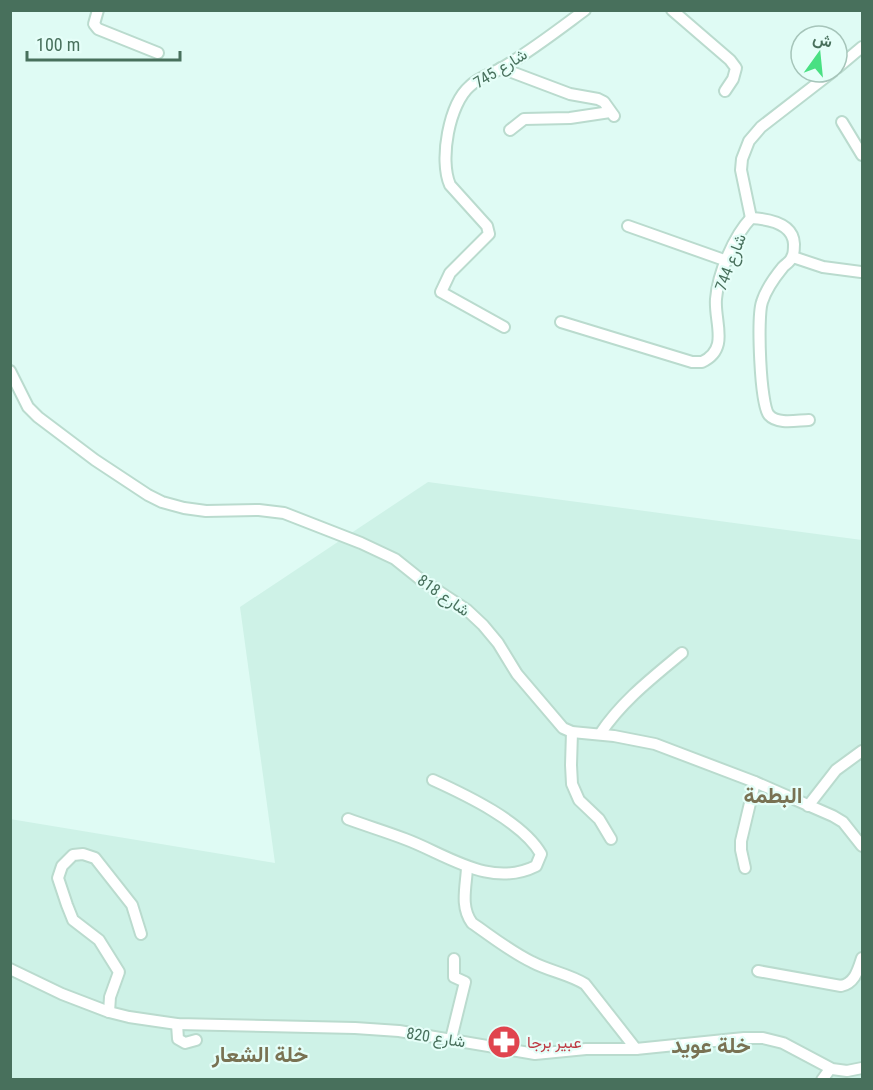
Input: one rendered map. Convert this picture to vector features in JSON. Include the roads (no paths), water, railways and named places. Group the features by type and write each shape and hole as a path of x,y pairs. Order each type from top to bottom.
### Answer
{"street":[{"path":"98,10 93,24 98,30 158,53"},
{"name":"شارع 745","path":"504,327 441,292 450,273 489,234 487,226 450,185 447,178 445,160 451,122 464,91 585,10"},
{"path":"672,10 730,60 736,68 733,79 725,91"},
{"path":"849,57 862,46"},
{"path":"501,68 570,94 598,99 612,114 524,119 510,130"},
{"path":"752,218 741,170 742,159 749,141 761,127 817,84"},
{"path":"842,122 862,155"},
{"name":"شارع 744","path":"561,322 692,362 702,362 713,354 718,346 720,334 716,299 727,261 744,226 752,218 776,222 790,232 794,246 793,257"},
{"path":"628,226 727,261"},
{"path":"809,420 774,419 769,415 765,406 762,385 761,306 772,281 793,257 834,270 862,272"},
{"name":"شارع 818","path":"10,371 28,407 38,417 86,454 148,495 184,508 206,511 260,510 284,513 395,559 420,579 467,610 483,625 498,643 517,674 564,729 572,732"},
{"path":"600,734 626,700 682,653"},
{"path":"611,838 599,819 579,800 572,784 572,732 636,739 655,744 755,783 843,822 862,846"},
{"path":"808,806 836,770 862,751"},
{"path":"348,819 407,839 467,868 493,873 516,872 536,866 541,854 526,836 507,821 462,793 433,780"},
{"path":"745,868 741,841 755,783"},
{"path":"109,1012 110,997 119,972 99,940 73,920 58,878 62,866 73,855 83,854 95,858 132,905 141,934"},
{"path":"467,868 464,900 466,915 472,923 530,961 585,984 636,1049"},
{"path":"758,971 841,986 854,979 862,958"},
{"path":"451,1039 465,982 454,977 454,959"},
{"name":"شارع 820","path":"10,969 62,994 109,1012 177,1024 399,1031 536,1054 586,1049 636,1049 763,1038 783,1043 830,1069 847,1071 862,1068"},
{"path":"177,1024 178,1039 185,1043 196,1040"},
{"path":"822,1080 830,1069"}],"place":[{"name":"عبير برجا","path":"504,1042"}],"district":[{"name":"البطمة","path":"773,795"},
{"name":"خلة عويد","path":"711,1045"},
{"name":"خلة الشعار","path":"260,1054"}]}
